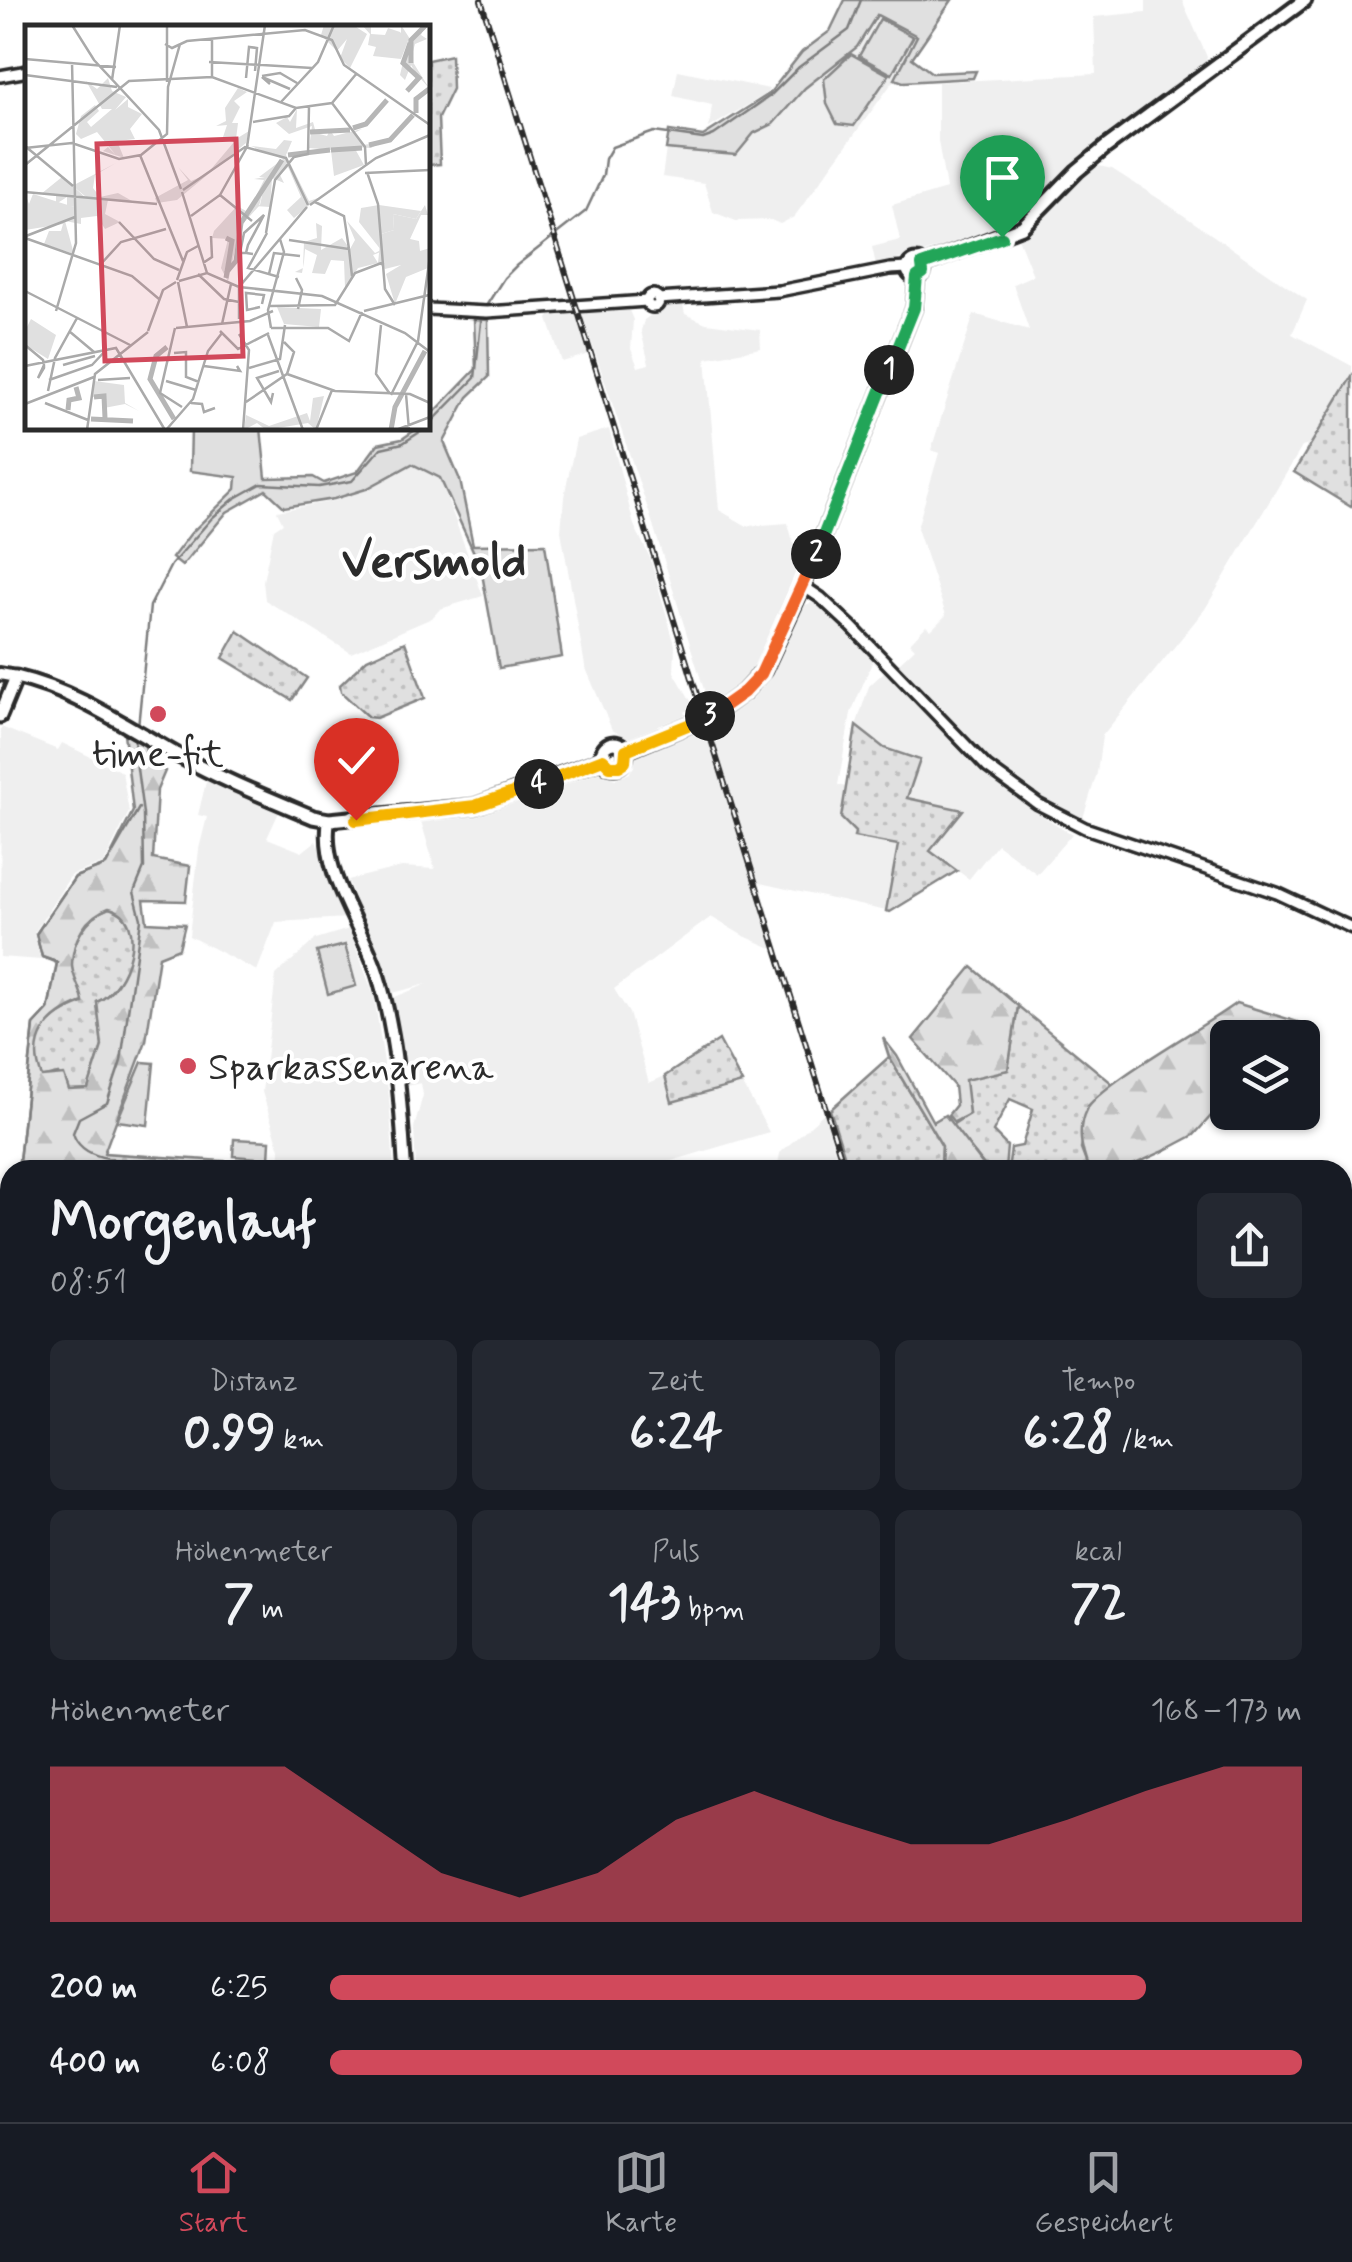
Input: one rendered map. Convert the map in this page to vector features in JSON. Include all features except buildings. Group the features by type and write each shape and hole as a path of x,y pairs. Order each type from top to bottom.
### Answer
{"main road":[{"path":"0,674 56,688 223,779 329,820 475,806 603,759 610,766 619,766 625,762 626,750 712,715 751,685 766,664 802,586 914,308 916,270 1022,228 1076,171 1305,0"},
{"path":"0,716 16,676"},
{"path":"329,820 328,853 377,971 384,1000 399,1092 404,1160"}],"street":[{"path":"0,76 25,72"},
{"path":"430,309 482,312 647,301 654,307 658,299 779,291 890,268 916,270"},
{"path":"802,586 852,627 987,766 1038,804 1085,828 1278,893 1352,928"}],"shaded area":[{"path":"1146,0 1182,0 1207,57 1204,68 1025,218 1000,233 876,265 872,247 900,240 892,205 946,189 938,141 938,82 1096,74 1094,17 1146,12"},
{"path":"877,15 917,36 895,79 794,217 780,224 771,220 736,221 713,212 704,183 662,177 666,149 736,155 754,133 773,124 805,88 857,47"},
{"path":"678,70 769,89 709,128 712,105 673,96"},
{"path":"1099,166 1112,169 1167,204 1307,300 1292,334 1352,366 1352,375 1312,444 1302,447 1205,609 1102,736 1097,773 1083,818 1041,798 987,758 897,665 915,648 910,643 926,626 931,630 946,615 917,528 939,453 931,450 974,314 1029,330 1013,284 1033,275 1018,238 1039,224 1088,171"},
{"path":"683,305 685,314 706,323 760,330 761,348 706,358 719,510 747,526 788,523 799,564 754,671 739,689 710,709 581,311 628,308 633,320 631,349 638,367 649,364 641,331 644,320 664,306"},
{"path":"577,314 589,354 562,362 548,319"},
{"path":"609,429 634,525 650,558 675,645 674,672 695,708 684,712 687,719 631,739 612,730 585,666 561,531 576,439"},
{"path":"412,465 440,479 483,596 440,609 432,618 351,653 265,600 263,581 274,529 283,523 277,511 334,501 367,490"},
{"path":"805,605 822,605 873,660 851,713 838,785 846,787 841,817 898,845 886,911 760,883 781,952 711,917 614,989 629,1013 649,1083 665,1076 673,1102 742,1083 769,1132 675,1160 416,1160 414,1128 423,1095 421,1083 406,1086 390,999 427,984 389,994 348,880 402,867 435,869 421,821 486,811 598,771 615,779 630,773 635,756 716,721 752,696 773,667"},
{"path":"884,672 968,758 1026,806 1072,834 1037,874 997,844 969,879 930,851 962,810 906,798 920,760 884,748 856,726 869,686"},
{"path":"1,727 58,750 62,743 122,772 129,812 104,863 71,875 34,933 41,960 0,957"},
{"path":"207,778 279,812 267,838 302,852 316,841 348,918 276,922 257,971 189,936 199,849 207,817 198,815"},
{"path":"349,929 374,996 389,1096 393,1160 279,1160 280,1149 262,1092 276,975 316,939"},
{"path":"824,1113 837,1160 779,1160 780,1153"}],"green space":[{"path":"845,0 952,0 912,58 932,73 976,71 973,78 903,82 895,79 917,36 877,15 857,47 805,88 773,124 754,133 736,155 666,149 669,131 703,136 769,94 802,52 830,31"},
{"path":"880,19 913,37 892,74 859,56"},
{"path":"851,54 889,75 854,126 837,124 827,104 824,79"},
{"path":"451,55 452,89 438,118 440,164 430,165 430,60"},
{"path":"474,319 488,320 489,377 468,397 444,442 460,480 473,545 545,544 562,657 499,668 481,568 440,478 412,464 366,489 334,499 284,507 266,490 227,512 182,566 172,558 191,533 236,489 237,477 190,471 191,430 261,430 266,478 313,477 324,483 357,472 378,444 402,439 415,430 430,430 430,417 476,369"},
{"path":"1352,376 1352,505 1351,507 1294,472"},
{"path":"238,631 307,678 292,700 223,658"},
{"path":"405,642 425,698 376,718 368,717 341,692 340,685 367,659"},
{"path":"856,726 884,748 920,760 907,798 963,810 930,851 957,871 890,912 886,911 898,845 854,837 855,832 841,818"},
{"path":"124,733 145,745 147,762 165,771 157,790 153,859 190,866 186,901 144,900 147,922 185,924 179,948 159,956 146,1041 104,1153 208,1160 19,1160 34,1025 48,1010 57,963 42,957 36,934 75,877 106,865 133,811","holes":["109,908 122,914 132,939 125,969 108,995 97,1002 102,1046 88,1089 69,1090 64,1075 42,1077 39,1040 60,1014 83,1002 72,965 82,930"]},
{"path":"109,908 122,914 130,925 130,954 117,984 97,1002 102,1046 88,1090 68,1090 58,1074 42,1078 36,1052 38,1041 50,1022 83,1003 72,970 73,951 86,925"},
{"path":"345,945 356,986 328,994 317,952"},
{"path":"972,967 1018,1006 1008,1070 965,1080 969,1114 954,1122 948,1115 956,1105 954,1086 913,1039"},
{"path":"1236,1003 1291,1020 1210,1020 1210,1117 1194,1135 1144,1160 1086,1160 1081,1125 1086,1110 1131,1071"},
{"path":"1018,1006 1113,1084 1088,1106 1081,1149 1085,1160 1009,1160 1011,1148 1022,1146 1033,1109 1010,1099 993,1132 1007,1146 1006,1160 980,1160 952,1125 969,1114 964,1079 1008,1070"},
{"path":"883,1038 933,1122 945,1115 979,1160 941,1160 942,1146 889,1057"},
{"path":"719,1040 742,1083 672,1102 665,1076"},
{"path":"889,1057 942,1146 941,1160 846,1160 830,1110"},
{"path":"142,1062 154,1063 148,1125 117,1121"},
{"path":"234,1139 270,1141 269,1159 233,1156"}],"waterway":[{"path":"486,306 517,265 586,211 612,147 654,132 703,139 714,135 770,96 799,67 849,30 861,0"},
{"path":"430,424 475,378 482,313"},
{"path":"138,727 150,606 171,565 212,518 234,499 261,484 319,487 352,481 381,448 403,443 423,430"},
{"path":"127,1160 88,1151 73,1133 79,1118 107,1103 121,1061 141,919 134,892 144,868 136,735"},
{"path":"19,1160 34,1025 48,1010 57,962 42,957 36,934 75,877 106,865 139,808"},
{"path":"1111,844 1245,887"},
{"path":"1276,900 1352,934"}],"railway":[{"path":"481,0 842,1160"}],"place":[{"name":"time-fit","path":"158,714"},
{"name":"Sparkassenarena","path":"188,1066"}],"district":[{"name":"Versmold","path":"434,559"}],"route":[{"path":"356,820 475,806 603,759 616,767 625,762 626,750 705,719 744,692 764,670 802,586 914,308 922,265 1002,237"}]}
